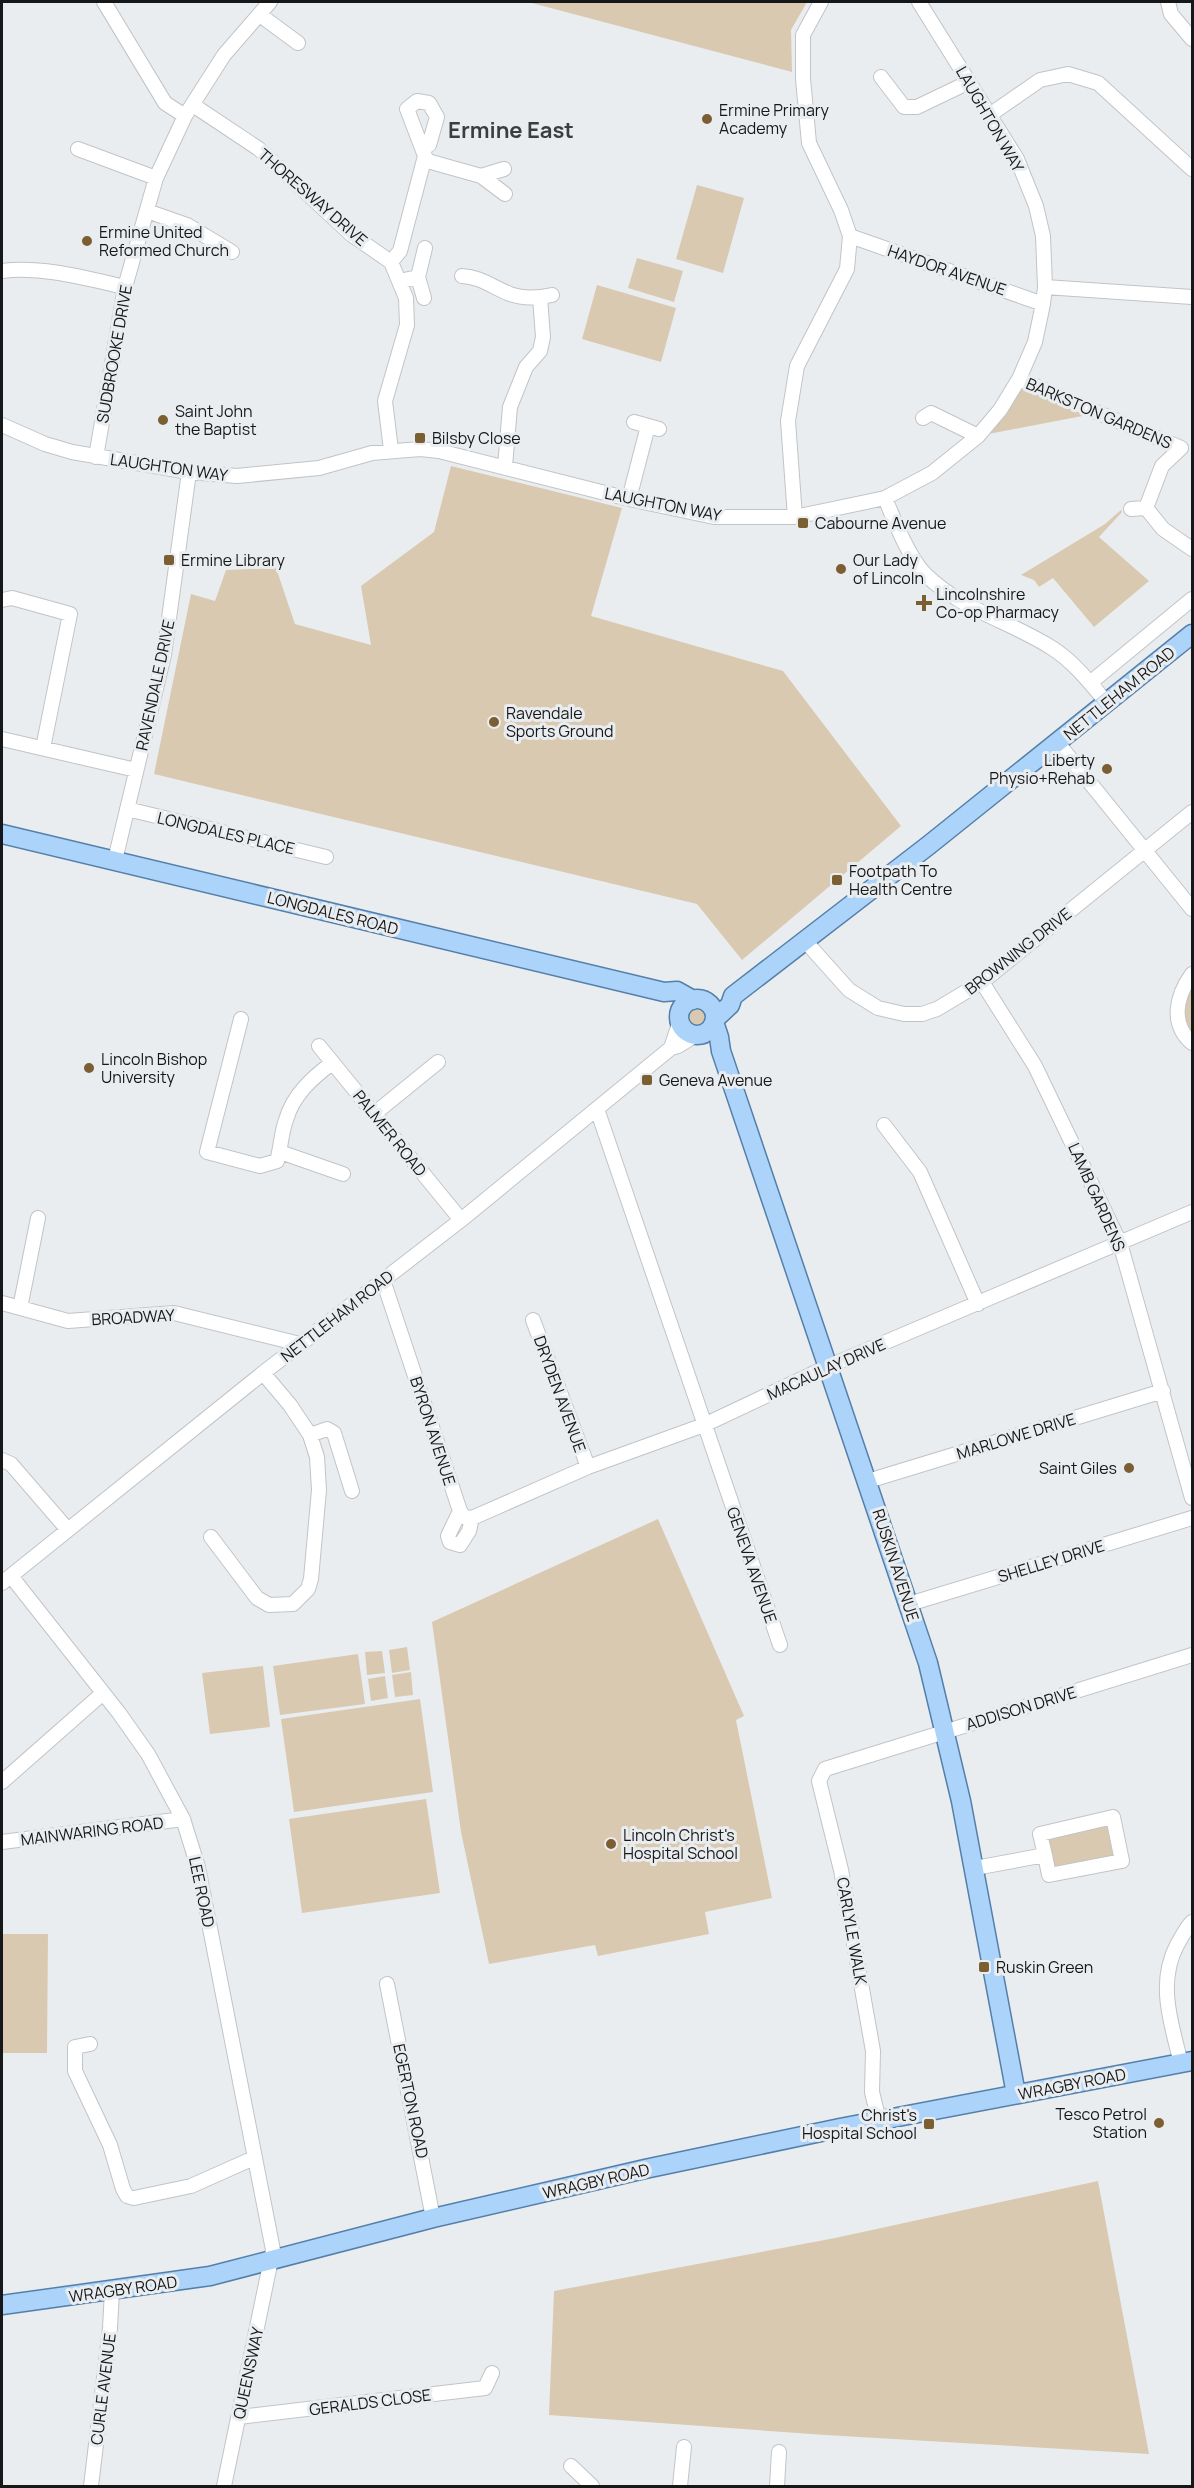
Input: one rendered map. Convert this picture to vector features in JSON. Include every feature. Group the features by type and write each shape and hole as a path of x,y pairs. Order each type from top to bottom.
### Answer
{"main road":[{"name":"NETTLEHAM ROAD","path":"715,1021 730,1005 733,996 806,942 1192,633"},
{"name":"LONGDALES ROAD","path":"2,834 664,992 680,992 698,1000"},
{"path":"664,992 686,1031 698,1035 721,1051"},
{"name":"NETTLEHAM ROAD","path":"698,1000 723,995 733,996"},
{"path":"679,1019 683,1006 698,1000 712,1008 715,1021 708,1031 698,1035"},
{"name":"RUSKIN AVENUE","path":"715,1021 721,1051 928,1663 975,1868 1016,2094"},
{"name":"WRAGBY ROAD","path":"2,2305 210,2276 433,2218 645,2169 1187,2062"}],"street":[{"name":"THORESWAY DRIVE","path":"104,2 165,103 189,111 259,149 352,235 391,262"},
{"name":"SUDBROOKE DRIVE","path":"96,456 125,287 156,178 189,111 224,55 270,2"},
{"path":"795,517 788,421 797,366 847,269 850,236 841,210 809,143 803,80 803,35 821,2"},
{"name":"LAUGHTON WAY","path":"2,425 45,444 96,456 189,472 237,476 319,468 391,450 439,451 629,499 714,517 795,517 885,498 932,473 978,436 1000,410 1019,379 1035,342 1045,287 1043,236 1036,206 1017,159 919,2"},
{"path":"1168,2 1171,14 1192,39"},
{"path":"260,15 298,44"},
{"path":"991,114 1040,80 1068,74 1098,83 1192,169"},
{"path":"881,77 904,107 917,107 969,82"},
{"path":"78,149 156,178"},
{"path":"391,450 385,402 407,325 406,298 391,262 400,251 423,154 481,176 506,195"},
{"path":"481,176 504,169"},
{"path":"147,211 187,225 232,252"},
{"name":"HAYDOR AVENUE","path":"850,236 1043,304"},
{"path":"424,298 418,277 425,248"},
{"path":"2,271 15,269 66,274 125,287"},
{"path":"462,276 476,277 510,294 524,298 546,296 540,351 526,367 510,407 505,466"},
{"path":"399,281 418,277"},
{"path":"1045,287 1192,297"},
{"name":"BARKSTON GARDENS","path":"1019,379 1186,447 1162,466 1146,508"},
{"path":"928,411 978,436"},
{"path":"629,499 647,426"},
{"name":"RAVENDALE DRIVE","path":"115,860 164,655 189,472"},
{"path":"885,498 901,535 924,573 968,607 1054,649 1090,683 1107,703"},
{"path":"1131,509 1146,508 1163,529 1192,549"},
{"path":"2,600 12,598 70,614 43,748"},
{"path":"1090,683 1192,599"},
{"path":"2,739 136,770"},
{"path":"1057,742 1192,909"},
{"name":"LONGDALES PLACE","path":"127,809 326,857"},
{"name":"BROWNING DRIVE","path":"806,942 852,992 878,1008 904,1014 922,1014 937,1009 982,982 1192,812"},
{"path":"1192,974 1177,1003 1177,1019 1184,1035 1192,1043"},
{"name":"LAMB GARDENS","path":"982,982 1035,1066 1120,1243 1192,1498"},
{"path":"241,1019 207,1152 260,1166 277,1161 286,1120 295,1099 314,1076 332,1063"},
{"path":"671,1048 679,1019"},
{"name":"NETTLEHAM ROAD","path":"6,1579 263,1373 461,1220 671,1048 678,1047 698,1035"},
{"name":"PALMER ROAD","path":"319,1046 461,1220"},
{"path":"374,1113 438,1062"},
{"name":"GENEVA AVENUE","path":"597,1109 780,1645"},
{"path":"884,1125 920,1172 978,1304"},
{"path":"280,1152 343,1174"},
{"name":"MACAULAY DRIVE","path":"466,1514 704,1425 827,1367 1192,1212"},
{"path":"20,1308 38,1218"},
{"name":"BYRON AVENUE","path":"383,1280 466,1514"},
{"name":"BROADWAY","path":"2,1303 68,1321 174,1313 300,1344"},
{"name":"DRYDEN AVENUE","path":"533,1320 588,1467"},
{"path":"219,1541 257,1598 269,1605 293,1604 302,1598 308,1589 311,1579 319,1490 317,1457 310,1435 290,1405 263,1373"},
{"name":"MARLOWE DRIVE","path":"868,1481 1163,1391"},
{"path":"310,1435 327,1429 334,1432 352,1491"},
{"path":"2,1460 11,1464 68,1530"},
{"name":"SHELLEY DRIVE","path":"909,1604 1192,1518"},
{"name":"LEE ROAD","path":"6,1579 103,1693 148,1754 183,1819 203,1892 273,2259"},
{"name":"ADDISON DRIVE","path":"850,1761 1192,1655"},
{"path":"2,1782 103,1693"},
{"name":"CARLYLE WALK","path":"850,1761 825,1769 819,1780 841,1870 873,2051 872,2092 879,2121"},
{"path":"1113,1817 1122,1861 1049,1875 1045,1855 1040,1834 1113,1817"},
{"name":"MAINWARING ROAD","path":"2,1842 183,1819"},
{"path":"975,1868 1045,1855"},
{"path":"1187,2062 1170,2020 1165,1984 1170,1959 1192,1922"},
{"name":"EGERTON ROAD","path":"387,1984 433,2218"},
{"path":"90,2044 75,2047 75,2071 111,2145 123,2189 128,2196 134,2198 191,2187 254,2158"},
{"name":"QUEENSWAY","path":"224,2487 273,2259"},
{"name":"CURLE AVENUE","path":"91,2487 110,2328 112,2291"},
{"name":"GERALDS CLOSE","path":"239,2417 485,2388 492,2373"},
{"path":"680,2487 684,2447"},
{"path":"777,2487 779,2452"},
{"path":"571,2466 592,2487"}],"shaded area":[{"path":"528,2 807,2 791,30 792,72"},
{"path":"697,185 744,198 723,273 676,259"},
{"path":"637,258 683,271 674,302 628,288"},
{"path":"597,285 676,308 661,362 582,339"},
{"path":"1019,379 1098,413 978,436"},
{"name":"Ravendale Sports Ground","path":"451,466 622,508 591,616 783,671 901,826 742,960 697,904 154,774 191,594 215,601 226,570 276,568 295,624 371,645 361,586 434,532"},
{"path":"1121,510 1122,512 1099,537 1149,581 1094,627 1053,578 1039,587 1034,580 1021,575 1105,524"},
{"path":"1192,984 1192,1036 1187,1029 1183,1011"},
{"path":"697,1005 706,1008 709,1017 706,1026 697,1029 688,1026 685,1017 688,1008"},
{"name":"Lincoln Christ's Hospital School","path":"658,1519 744,1716 736,1720 772,1898 705,1912 709,1934 598,1956 595,1945 489,1964 461,1832 432,1622"},
{"path":"407,1647 410,1670 392,1673 389,1650"},
{"path":"382,1651 385,1673 367,1675 365,1652"},
{"path":"358,1654 365,1704 280,1715 273,1666"},
{"path":"263,1666 270,1727 210,1734 202,1673"},
{"path":"411,1672 413,1695 395,1697 392,1675"},
{"path":"385,1676 388,1698 371,1701 368,1679"},
{"path":"420,1699 433,1792 294,1812 281,1719"},
{"path":"426,1799 440,1893 302,1913 289,1819"},
{"path":"1113,1817 1122,1861 1049,1875 1040,1834"},
{"path":"2,1934 48,1934 47,2053 2,2053"},
{"path":"1098,2181 1149,2454 825,2435 549,2415 554,2291 835,2238"}],"place":[{"name":"Ermine Primary Academy","path":"707,119"},
{"name":"Ermine United Reformed Church","path":"87,241"},
{"name":"Saint John the Baptist","path":"163,420"},
{"name":"Bilsby Close","path":"420,438"},
{"name":"Cabourne Avenue","path":"803,523"},
{"name":"Ermine Library","path":"169,560"},
{"name":"Our Lady of Lincoln","path":"841,569"},
{"name":"Lincolnshire Co-op Pharmacy","path":"924,603"},
{"name":"Ravendale Sports Ground","path":"494,722"},
{"name":"Liberty Physio+Rehab","path":"1107,769"},
{"name":"Footpath To Health Centre","path":"837,880"},
{"name":"Lincoln Bishop University","path":"89,1068"},
{"name":"Geneva Avenue","path":"647,1080"},
{"name":"Saint Giles","path":"1129,1468"},
{"name":"Lincoln Christ's Hospital School","path":"611,1844"},
{"name":"Ruskin Green","path":"984,1967"},
{"name":"Tesco Petrol Station","path":"1159,2123"},
{"name":"Christ's Hospital School","path":"929,2124"}],"district":[{"name":"Ermine East","path":"511,130"}]}
